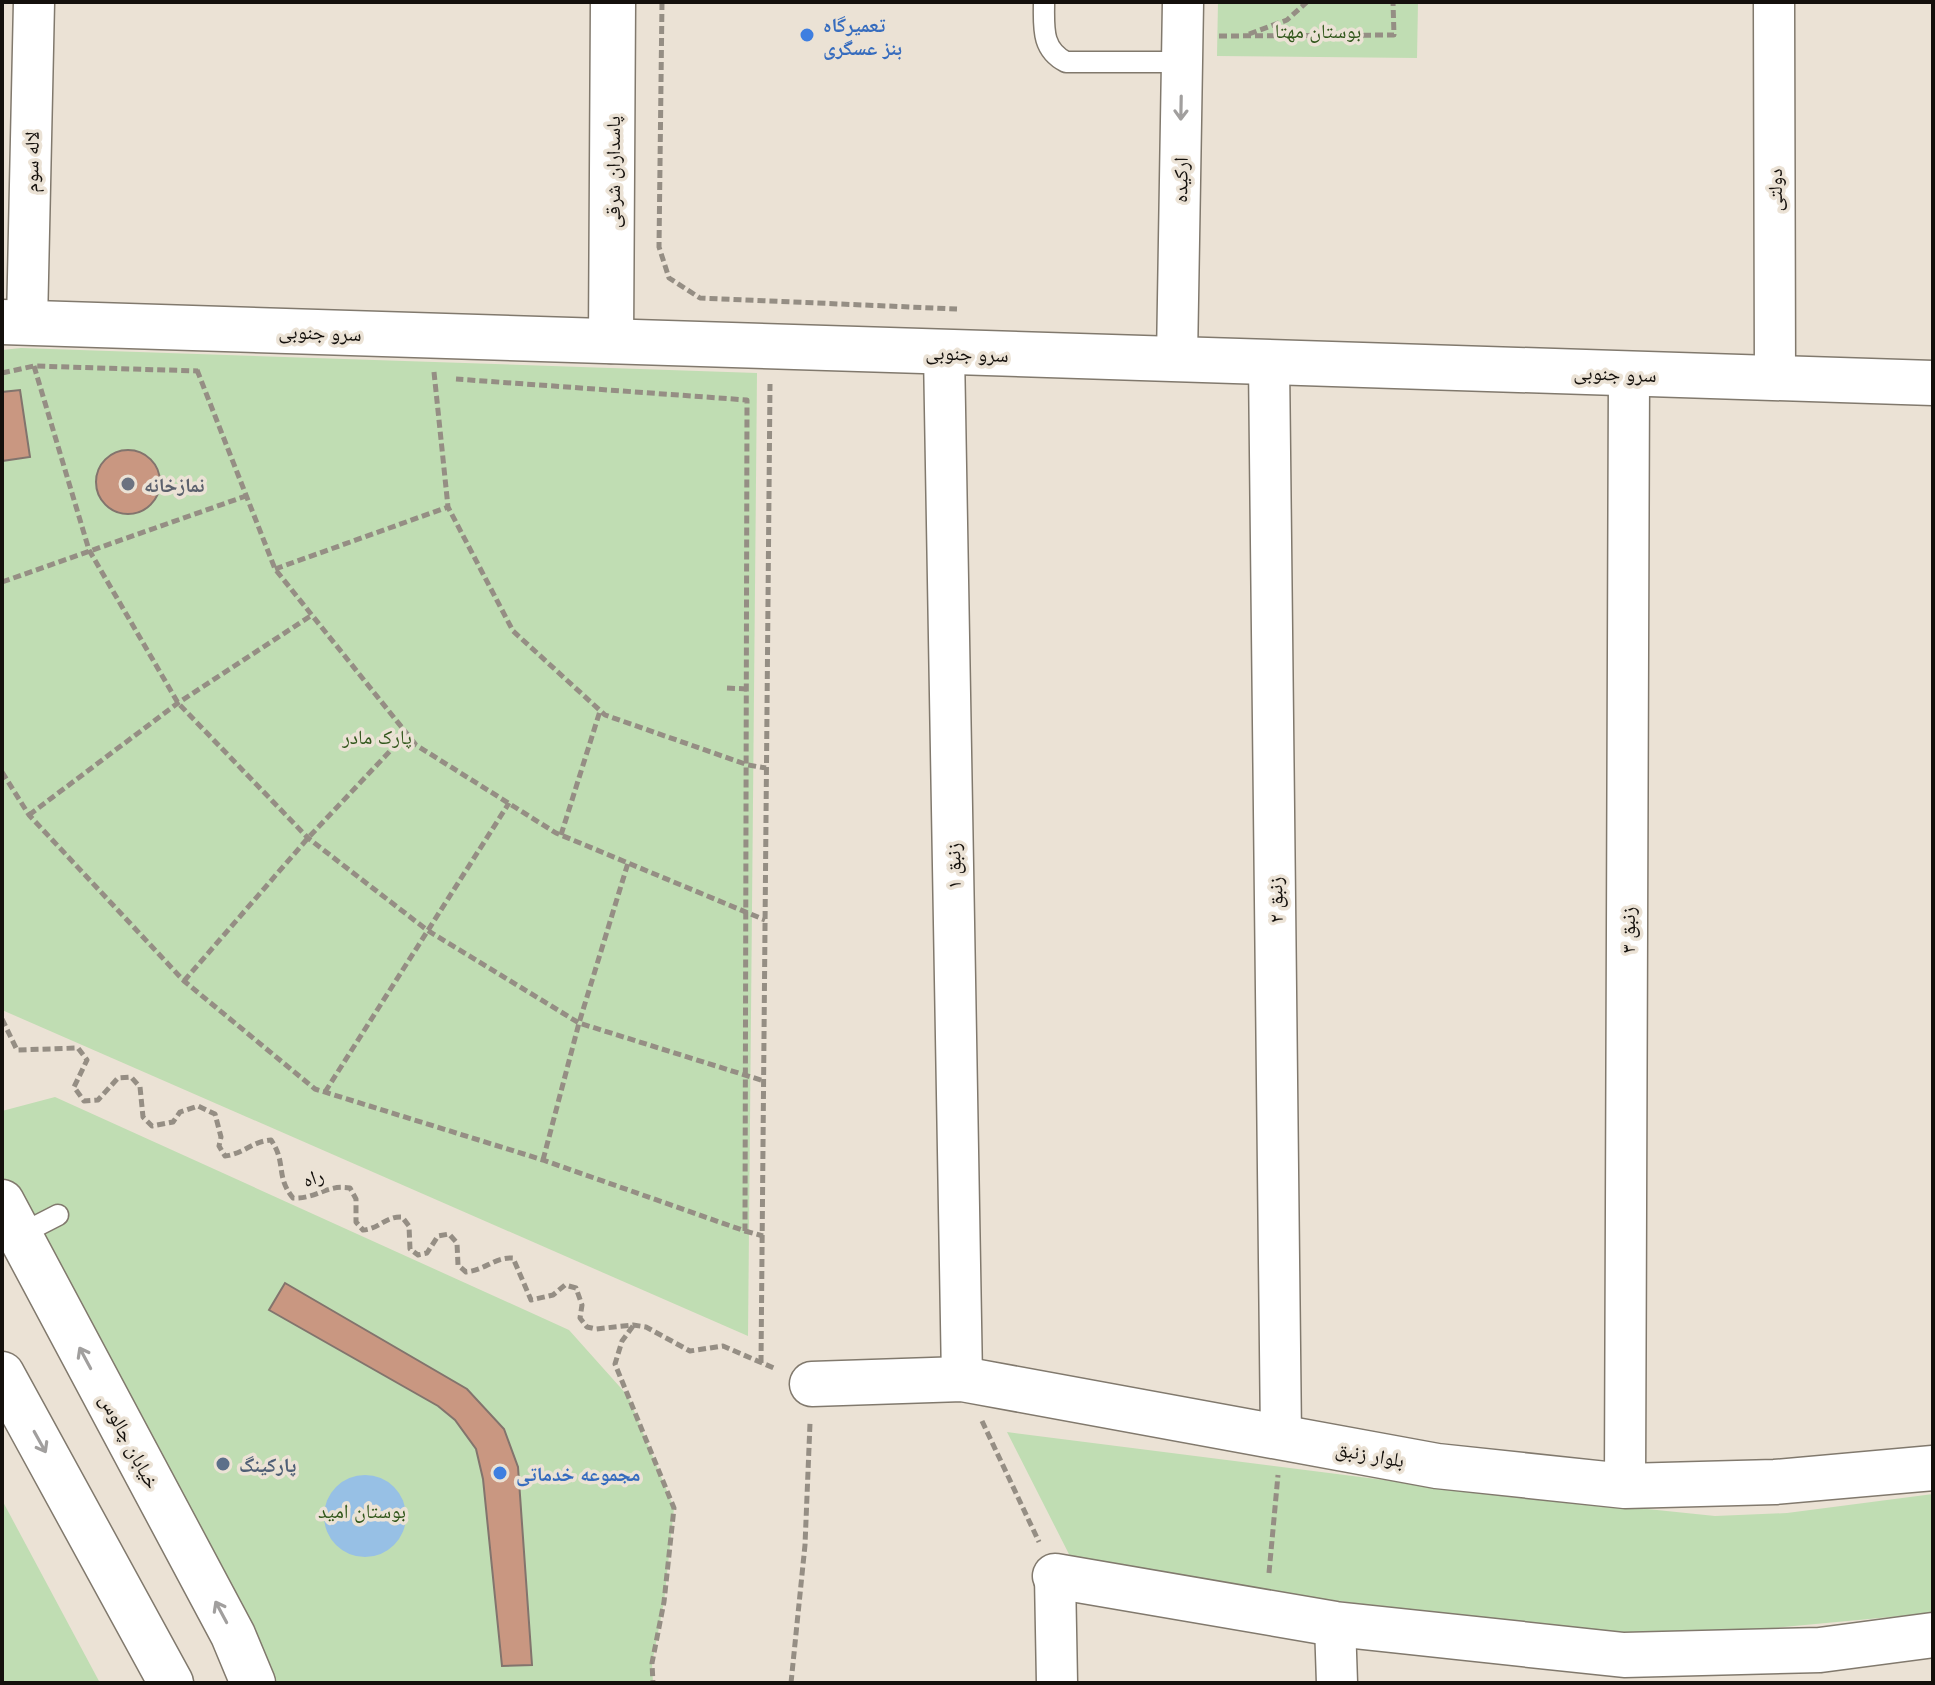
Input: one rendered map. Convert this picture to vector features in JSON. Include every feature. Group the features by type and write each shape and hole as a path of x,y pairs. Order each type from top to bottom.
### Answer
{"main road":[{"name":"پاسداران شرقی","path":"611,341 613,2"},
{"name":"سرو جنوبی","path":"14,322 188,328 434,356 611,341 1933,383"},
{"name":"خیابان چالوس","path":"11,1218 233,1635 253,1683"},
{"path":"2,1374 171,1683"},
{"name":"بلوار زنبق","path":"812,1384 962,1379 1437,1466 1625,1486 1775,1482 1933,1468"},
{"path":"1055,1576 1625,1669 1820,1650 1933,1635"}],"street":[{"name":"لاله سوم","path":"14,322 34,2"},
{"name":"دولتی","path":"1774,2 1775,378"},
{"name":"ارکیده","path":"1177,359 1182,33"},
{"name":"زنبق ۱","path":"944,352 962,1379"},
{"name":"زنبق ۲","path":"1269,362 1281,1438"},
{"name":"زنبق ۳","path":"1625,1486 1629,374"},
{"path":"1055,1576 1057,1683"},
{"path":"1335,1624 1337,1683"}],"lane":[{"path":"1044,2 1044,35 1055,56 1066,62 1182,33"},
{"path":"11,1218 58,1215"}],"path":[{"path":"1243,36 1287,20 1307,2"},
{"path":"1182,33 1243,36 1394,35 1393,2"},
{"path":"14,322 34,366 89,550 178,703 308,838 427,930 579,1023 764,1081"},
{"path":"188,328 197,371 275,569 416,745 561,835 765,920"},
{"path":"2,772 29,815 184,981 315,1089 543,1160 763,1236 770,346"},
{"path":"745,1231 748,765 747,400 434,356 448,507 513,631 605,715 748,765 766,768"},
{"path":"2,373 34,366 213,371"},
{"path":"2,582 247,496"},
{"path":"275,569 448,507"},
{"path":"29,815 178,703 312,615"},
{"path":"727,688 748,689"},
{"path":"561,835 600,711"},
{"path":"184,981 308,838 407,733"},
{"path":"325,1092 509,803"},
{"path":"543,1160 579,1023 628,863"},
{"name":"راه","path":"2,1019 17,1050 78,1048 87,1060 74,1087 84,1101 98,1100 118,1078 131,1077 140,1087 143,1117 152,1126 173,1122 180,1112 198,1106 215,1114 221,1137 219,1146 225,1156 235,1155 258,1141 271,1140 281,1154 281,1184 293,1198 307,1199 336,1186 350,1188 356,1199 356,1222 363,1230 373,1229 391,1217 402,1217 409,1226 410,1249 418,1255 427,1253 438,1236 449,1234 457,1243 458,1265 466,1272 477,1271 500,1257 513,1258 531,1300 553,1295 565,1285 576,1288 582,1305 580,1318 587,1327 646,1327 690,1351 723,1346 761,1363 763,1236"},
{"path":"633,1325 622,1341 615,1364 674,1508 664,1602 652,1663 653,1683"},
{"path":"962,1379 1055,1576"},
{"path":"791,1683 805,1545 812,1384"},
{"path":"1266,1612 1281,1438"}],"green space":[{"name":"بوستان مهتا","path":"1218,2 1418,2 1417,58 1217,56"},
{"name":"پارک مادر","path":"21,348 757,373 748,1336 2,1010 2,350"},
{"name":"بوستان امید","path":"55,1097 569,1330 628,1396 674,1508 664,1602 652,1663 653,1683 253,1683 2,1202 2,1111"},
{"path":"1007,1432 1455,1489 1715,1516 1787,1513 1933,1494 1933,1613 1618,1638 1075,1566"},
{"path":"2,1500 100,1683 2,1683"}],"water":[{"path":"365,1475 381,1479 394,1487 402,1500 406,1516 402,1532 394,1545 381,1553 365,1557 349,1553 336,1545 328,1532 324,1516 328,1500 336,1487 349,1479"}],"building":[{"path":"20,390 30,457 2,461 2,392"},
{"name":"نمازخانه","path":"122,450 134,450 151,459 158,470 158,494 151,505 134,514 122,514 110,509 101,500 96,488 96,476 101,464 110,455"},
{"name":"مجموعه خدماتی","path":"285,1283 467,1389 504,1429 518,1467 532,1665 502,1666 483,1479 476,1449 455,1420 438,1406 269,1310"}],"place":[{"name":"تعمیرگاه بنز عسگری","path":"807,35"},
{"name":"نمازخانه","path":"128,484"},
{"name":"پارکینگ","path":"223,1464"},
{"name":"مجموعه خدماتی","path":"500,1473"}]}
